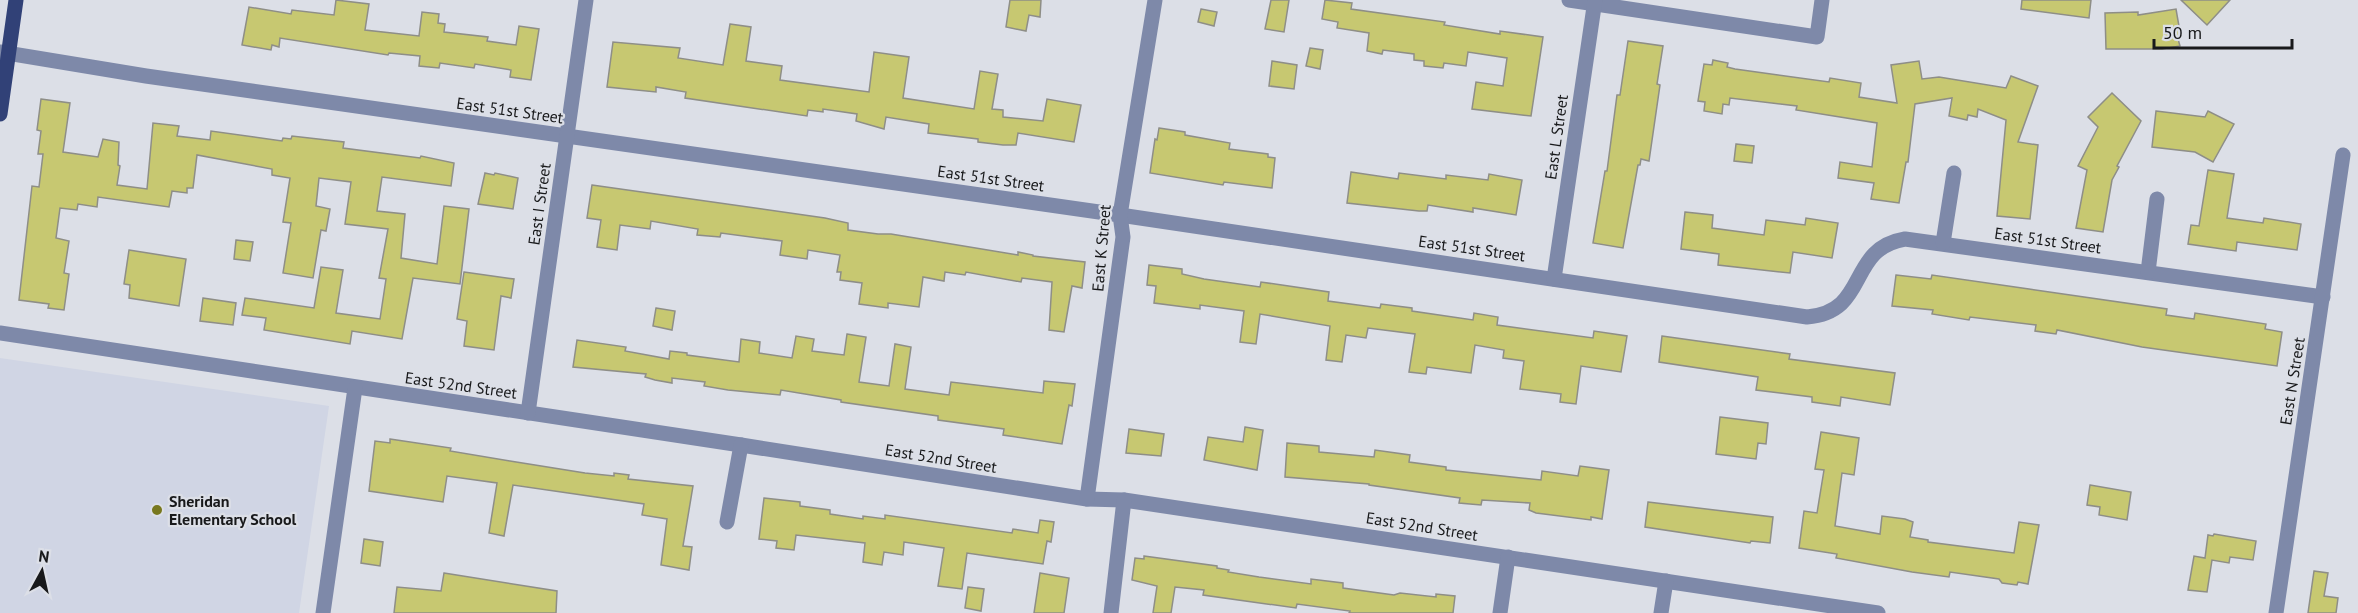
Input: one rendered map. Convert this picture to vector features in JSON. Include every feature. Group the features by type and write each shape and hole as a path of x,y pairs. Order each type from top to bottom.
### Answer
{"main road":[{"path":"0,114 4,52 16,0"}],"street":[{"name":"East I Street","path":"528,413 585,0"},
{"name":"East K Street","path":"1087,499 1123,237 1120,215 1155,0"},
{"path":"1569,0 1817,37 1822,0"},
{"name":"East L Street","path":"1554,279 1594,2"},
{"name":"East 51st Street","path":"4,52 158,78 1120,215 1812,317 1844,302 1855,287 1868,260 1877,249 1889,241 1905,239 2323,297"},
{"name":"East N Street","path":"2276,613 2343,155"},
{"path":"1943,243 1954,172"},
{"path":"2148,272 2157,199"},
{"name":"East 52nd Street","path":"0,333 1087,499 1124,500 1508,557 1666,581 1819,609 1878,613"},
{"path":"323,613 356,388"},
{"path":"727,522 741,445"},
{"path":"1111,613 1124,500"},
{"path":"1500,613 1508,557"},
{"path":"1661,613 1666,581"}],"shaded area":[{"name":"Sheridan Elementary School","path":"0,358 329,406 299,613 0,613"}],"building":[{"path":"336,0 369,4 365,30 419,36 422,12 439,14 438,23 445,24 444,32 488,37 487,41 516,45 519,26 539,29 531,80 510,77 511,70 475,64 474,68 440,63 439,68 419,66 420,56 389,53 388,55 280,38 279,47 272,45 271,50 242,45 249,7 291,14 292,10 334,15"},
{"path":"1010,0 1041,0 1040,17 1029,15 1026,31 1006,27"},
{"path":"1271,0 1289,0 1284,32 1265,29"},
{"path":"1325,0 1352,3 1351,9 1445,22 1444,25 1500,34 1500,31 1543,37 1531,116 1472,109 1476,82 1503,86 1507,58 1468,52 1466,66 1444,63 1443,68 1424,66 1424,61 1414,60 1414,54 1383,50 1382,54 1367,51 1369,33 1337,28 1338,22 1322,19"},
{"path":"2022,0 2091,0 2089,18 2021,9"},
{"path":"2181,0 2230,0 2207,25"},
{"path":"1201,9 1217,12 1214,26 1198,22"},
{"path":"2176,9 2181,38 2178,39 2180,46 2162,49 2106,49 2105,13 2138,12 2138,15"},
{"path":"730,24 751,27 746,61 782,66 780,80 869,92 874,52 909,57 903,98 974,109 980,71 998,74 992,109 1003,110 1003,117 1043,121 1047,99 1081,105 1074,142 1018,133 1016,145 1003,145 978,142 978,139 928,133 929,124 886,117 884,129 856,121 857,114 823,109 823,112 808,110 807,116 685,98 686,92 656,87 656,92 607,87 613,42 680,48 678,58 723,65"},
{"path":"1628,41 1663,46 1649,161 1641,159 1638,165 1623,248 1593,243"},
{"path":"1310,48 1323,50 1320,69 1306,66"},
{"path":"1713,60 1728,63 1727,67 1735,69 1829,82 1830,78 1861,83 1859,97 1897,103 1891,65 1919,61 1922,79 1939,77 2006,88 2011,76 2038,86 2018,142 2038,145 2030,219 1997,216 2006,120 1978,109 1977,117 1968,115 1967,120 1949,116 1952,98 1915,104 1908,162 1906,162 1899,203 1871,199 1874,183 1838,178 1840,162 1872,167 1877,123 1796,110 1797,106 1730,98 1729,105 1723,104 1722,114 1704,111 1705,102 1698,101 1704,64 1712,65"},
{"path":"1272,61 1297,65 1294,89 1269,86"},
{"path":"2112,93 2141,121 2112,180 2103,232 2076,228 2087,170 2078,166 2098,127 2088,117"},
{"path":"41,99 70,103 63,152 98,157 103,139 119,142 118,165 120,166 117,185 147,189 153,123 179,126 177,136 210,140 211,131 282,141 283,138 291,139 292,136 344,142 343,148 420,158 421,156 454,163 451,186 382,177 377,211 405,214 401,258 437,264 444,206 469,209 460,284 413,278 402,339 352,331 350,344 264,330 266,318 242,315 245,298 314,308 321,267 343,270 336,313 380,319 386,279 379,278 388,229 345,224 351,182 319,178 316,206 330,209 326,231 321,230 313,278 283,273 291,223 283,222 290,178 272,175 272,169 197,155 193,188 187,188 187,193 172,191 169,207 98,197 97,207 78,204 77,210 60,208 56,238 69,241 64,273 69,274 64,310 48,308 49,304 19,300 32,186 39,187 43,154 38,154 41,131 37,130"},
{"path":"2156,111 2205,117 2208,111 2234,124 2213,162 2195,152 2152,147"},
{"path":"1159,128 1230,143 1229,149 1268,154 1268,157 1275,158 1272,188 1224,182 1223,185 1150,173"},
{"path":"1736,144 1754,146 1752,163 1734,161"},
{"path":"2208,170 2234,174 2227,218 2263,223 2264,218 2301,224 2297,250 2237,242 2236,251 2188,244 2191,225 2199,226"},
{"path":"1351,172 1398,179 1399,173 1446,179 1446,175 1488,180 1489,174 1522,180 1516,215 1473,208 1473,212 1428,205 1427,211 1419,211 1347,203"},
{"path":"485,173 518,178 513,209 478,204"},
{"path":"592,185 825,218 848,223 848,230 891,234 1018,255 1018,252 1085,262 1082,288 1072,286 1064,332 1049,330 1052,282 1022,278 1021,282 966,272 965,275 945,272 944,281 923,277 919,307 888,303 888,308 859,304 862,283 840,280 841,272 837,272 840,255 808,250 807,259 780,255 782,241 721,233 720,237 697,235 698,229 651,221 650,229 620,225 617,250 597,247 601,220 587,218"},
{"path":"1685,212 1713,215 1712,228 1764,235 1766,220 1805,225 1806,218 1838,223 1832,258 1793,252 1790,273 1718,265 1719,254 1681,249"},
{"path":"236,240 253,242 250,261 234,259"},
{"path":"129,250 186,259 179,306 129,298 130,285 124,284"},
{"path":"1149,265 1182,269 1182,274 1204,279 1260,287 1261,282 1329,292 1328,301 1380,308 1381,304 1412,308 1412,311 1473,320 1474,313 1498,317 1497,325 1593,338 1594,331 1627,336 1621,372 1581,366 1576,404 1560,402 1561,394 1520,389 1524,361 1503,358 1504,350 1475,345 1471,373 1427,367 1426,374 1409,372 1415,334 1368,328 1366,338 1346,335 1342,362 1326,360 1330,326 1260,314 1256,344 1240,342 1244,311 1200,305 1200,309 1154,303 1156,286 1147,285"},
{"path":"464,272 514,279 511,298 501,296 494,350 464,346 467,321 457,319"},
{"path":"1896,275 1931,279 1932,275 2167,309 2166,315 2194,319 2195,313 2266,324 2265,329 2282,332 2277,366 2142,347 2057,330 2056,334 2035,331 2036,325 1970,317 1969,320 1932,314 1933,310 1892,306"},
{"path":"203,298 236,303 233,325 200,321"},
{"path":"656,308 675,311 672,330 653,326"},
{"path":"847,334 866,337 859,382 889,386 895,344 911,347 905,389 949,395 951,382 1043,393 1044,381 1075,384 1062,444 1003,435 1004,429 938,420 938,416 841,402 841,400 781,390 780,395 728,390 704,386 705,382 672,378 672,383 645,377 646,374 573,367 577,340 626,347 625,351 669,359 670,351 739,362 741,339 760,342 759,353 792,358 796,336 814,339 812,351 844,355"},
{"path":"1662,336 1790,354 1789,359 1895,373 1890,405 1841,397 1840,406 1812,402 1812,397 1756,390 1758,377 1659,362"},
{"path":"1720,417 1768,423 1766,444 1758,443 1756,459 1716,454"},
{"path":"1245,427 1263,430 1257,470 1204,460 1208,437 1243,442"},
{"path":"1129,429 1164,434 1161,456 1126,453"},
{"path":"1821,432 1859,438 1854,475 1842,473 1835,526 1880,534 1882,516 1905,519 1913,522 1910,537 1928,540 1928,542 2014,553 2019,522 2039,525 2028,584 2002,583 1999,579 1950,572 1949,577 1912,572 1836,558 1837,554 1799,548 1804,511 1817,513 1824,470 1815,469"},
{"path":"390,439 585,473 614,476 614,473 629,475 628,479 693,486 683,546 692,547 689,570 661,565 667,519 642,515 644,504 513,485 504,536 489,533 497,483 447,476 443,502 369,491 375,441 390,443"},
{"path":"1287,443 1319,446 1319,452 1374,457 1375,450 1410,455 1409,462 1446,467 1446,470 1541,480 1542,471 1578,476 1580,466 1609,470 1602,519 1591,517 1591,520 1536,513 1529,510 1530,503 1482,500 1481,505 1459,503 1460,498 1369,484 1285,477"},
{"path":"2090,485 2131,492 2127,520 2099,515 2100,507 2087,505"},
{"path":"764,498 800,502 800,506 830,510 830,514 863,519 863,516 885,519 885,515 1012,533 1013,529 1038,533 1040,520 1054,522 1051,542 1047,541 1043,564 967,553 962,589 938,586 944,548 904,542 903,555 884,552 882,565 863,562 865,543 796,535 794,550 776,548 777,541 759,539"},
{"path":"1648,502 1773,517 1770,543 1751,541 1750,543 1645,527"},
{"path":"2214,534 2256,541 2253,560 2230,557 2229,563 2212,560 2207,592 2188,590 2194,556 2205,558 2208,535 2213,536"},
{"path":"364,539 383,542 380,566 361,563"},
{"path":"1144,556 1217,566 1217,568 1229,570 1228,572 1259,577 1311,584 1311,579 1343,583 1343,588 1394,595 1400,593 1436,597 1436,594 1455,596 1453,613 1349,613 1350,611 1297,604 1296,608 1203,595 1204,590 1175,587 1171,613 1153,613 1157,586 1132,580 1135,558 1144,559"},
{"path":"2314,571 2328,573 2324,596 2338,598 2336,613 2308,613"},
{"path":"444,573 557,591 556,613 394,613 397,587 441,591"},
{"path":"1040,573 1069,578 1064,613 1034,613"},
{"path":"968,587 984,589 981,611 965,608"}],"place":[{"name":"Sheridan Elementary School","path":"157,510"}]}
